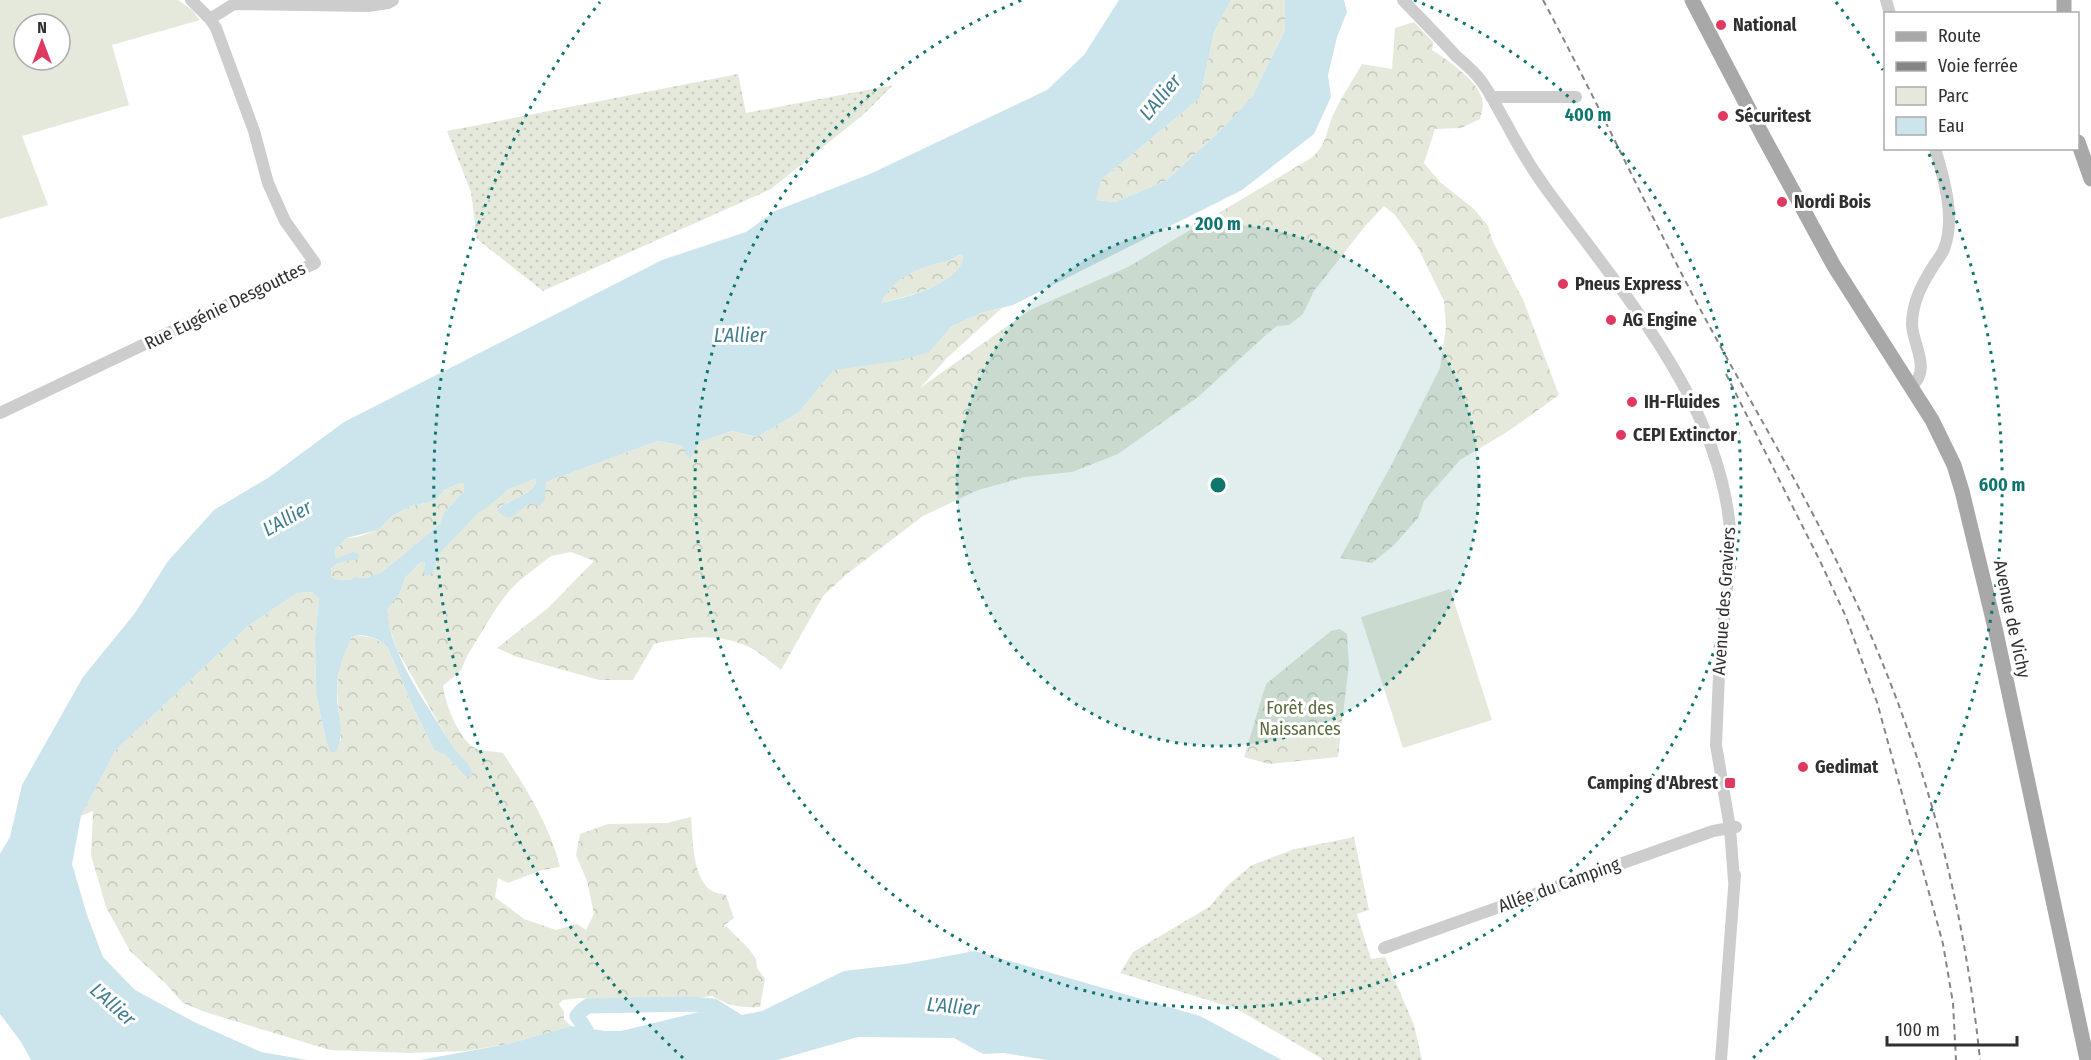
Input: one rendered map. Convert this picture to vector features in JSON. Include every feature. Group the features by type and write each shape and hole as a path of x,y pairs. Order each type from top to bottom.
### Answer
{"main road":[{"name":"Avenue de Vichy","path":"1692,0 1834,266 1943,440 1962,491 1996,632 2086,1060"},
{"path":"2079,145 2091,179"}],"street":[{"name":"Rue Eugénie Desgouttes","path":"0,413 315,263 285,221 268,183 254,131 216,28 191,0"},
{"path":"210,19 236,2 368,6 393,0"},
{"name":"Avenue des Graviers","path":"1403,0 1481,81 1533,169 1632,304 1671,365 1694,407 1713,451 1727,499 1731,545 1719,675 1719,704 1722,743 1738,851 1721,1060"},
{"path":"1491,97 1576,97"},
{"path":"1911,386 1919,376 1921,362 1912,332 1912,312 1917,296 1944,249 1949,224 1943,175 1936,150"},
{"name":"Allée du Camping","path":"1384,948 1713,831 1733,827"}],"green space":[{"path":"0,0 178,0 192,10 200,20 112,45 129,105 22,136 48,205 0,219"},
{"path":"1231,0 1285,0 1285,30 1253,97 1167,180 1115,202 1095,200 1101,180 1200,98 1214,32"},
{"path":"1414,22 1433,42 1432,50 1471,81 1481,96 1483,104 1480,119 1461,128 1435,129 1424,163 1440,182 1474,209 1488,226 1493,242 1524,302 1559,395 1507,432 1460,460 1424,501 1418,518 1394,545 1372,563 1340,558 1392,464 1440,368 1446,327 1444,301 1417,246 1395,215 1384,206 1366,225 1314,291 1303,314 1289,325 1277,326 1198,397 1118,454 1072,472 1025,477 978,490 923,516 847,574 823,596 781,670 751,648 726,640 703,637 654,644 633,680 599,680 517,657 497,648 548,608 594,561 571,552 551,556 509,591 467,656 461,670 443,686 458,729 469,744 485,751 503,753 512,766 544,822 560,867 542,870 508,883 498,878 495,897 524,919 556,930 577,924 586,930 594,914 587,881 576,855 580,834 608,824 667,823 691,817 697,868 705,885 712,891 726,895 734,918 723,926 727,927 749,949 756,959 757,968 765,979 760,1007 735,1006 712,996 670,1002 626,1003 580,998 563,1000 559,1004 564,1012 564,1019 571,1026 508,1044 466,1051 409,1053 330,1050 205,1012 183,1003 130,951 106,907 91,855 93,811 81,816 116,750 248,626 297,593 312,592 319,599 315,638 316,694 326,740 341,741 337,691 340,661 352,637 372,638 388,648 434,750 445,755 465,776 472,772 454,750 397,650 387,620 387,608 400,593 405,578 422,561 434,572 439,554 478,512 509,489 535,479 536,483 529,492 497,509 503,516 545,488 546,482 658,441 683,446 732,431 757,437 798,413 834,370 928,352 951,327 981,313 1002,308 947,358 920,388 1030,310 1128,267 1311,158 1323,143 1334,113 1362,64 1392,69 1395,28"},
{"path":"738,74 746,113 893,85 864,114 771,189 543,291 477,239 471,192 447,131"},
{"path":"959,255 963,256 961,266 942,282 915,294 879,303 893,286 909,274 923,267 949,261"},
{"path":"464,483 464,491 443,514 441,523 382,572 350,580 331,577 331,569 337,563 338,558 335,557 335,550 346,538 378,530 392,516 411,506 437,499 444,490"},
{"path":"1450,589 1492,720 1403,748 1361,617"},
{"name":"Forêt des Naissances","path":"1340,629 1347,634 1349,664 1338,757 1269,764 1244,757 1266,684 1331,631"},
{"path":"1354,837 1369,910 1357,914 1371,959 1385,957 1414,1025 1422,1060 1324,1060 1237,1009 1120,973 1133,952 1209,907 1228,885 1252,865 1295,849"}],"water":[{"name":"L'Allier","path":"1119,0 1231,0 1214,32 1200,98 1101,180 1096,200 1115,202 1167,180 1223,128 1253,96 1285,30 1285,0 1344,0 1347,12 1337,37 1328,75 1331,97 1314,134 1242,190 1013,305 981,313 951,327 929,352 897,361 834,370 798,413 757,437 732,431 699,442 689,460 683,446 658,441 546,482 545,499 539,506 530,503 510,518 503,516 497,510 533,488 536,483 535,479 509,489 478,513 439,554 434,572 427,576 424,574 425,563 421,562 405,578 400,593 387,609 389,626 402,662 453,747 471,769 472,777 465,776 445,755 434,750 388,648 372,637 352,637 341,663 337,699 341,731 338,746 335,752 331,752 326,740 316,694 315,638 319,599 312,592 297,593 248,626 116,750 81,816 72,864 87,915 103,957 135,990 194,1022 261,1052 307,1060 31,1060 0,1014 0,854 10,837 22,785 83,677 135,613 168,561 214,510 268,478 344,422 662,260 746,232 775,211 870,174 1047,90 1084,55","holes":["959,255 963,256 960,266 953,275 942,282 915,294 880,303 889,290 907,276","464,483 464,491 443,514 441,523 382,572 350,580 331,577 331,569 337,563 359,559 358,553 353,552 335,557 335,550 346,538 378,530 392,516 411,506 437,499 444,490"]},
{"name":"L'Allier","path":"975,951 1200,1016 1282,1060 1047,1060 1004,1053 983,1054 954,1038 858,1037 777,1060 420,1060 508,1044 571,1026 621,1031 699,1012 742,1015 762,1011 844,971 905,964"}],"waterway":[{"path":"549,1060 566,1050 586,1030 577,1016 588,1006 691,1004 713,1006 744,1025"}],"railway":[{"path":"1543,0 1698,305 1832,551 1875,644 1918,759 1950,877 1962,937 1980,1060"},
{"path":"1726,374 1846,617 1877,702 1943,944 1953,1003 1956,1060"}],"place":[{"name":"National","path":"1721,25"},
{"name":"Sécuritest","path":"1723,116"},
{"name":"Nordi Bois","path":"1782,202"},
{"name":"Pneus Express","path":"1563,284"},
{"name":"AG Engine","path":"1611,320"},
{"name":"IH-Fluides","path":"1632,402"},
{"name":"CEPI Extinctor","path":"1621,435"},
{"name":"Gedimat","path":"1803,767"},
{"name":"Camping d'Abrest","path":"1730,783"}]}
